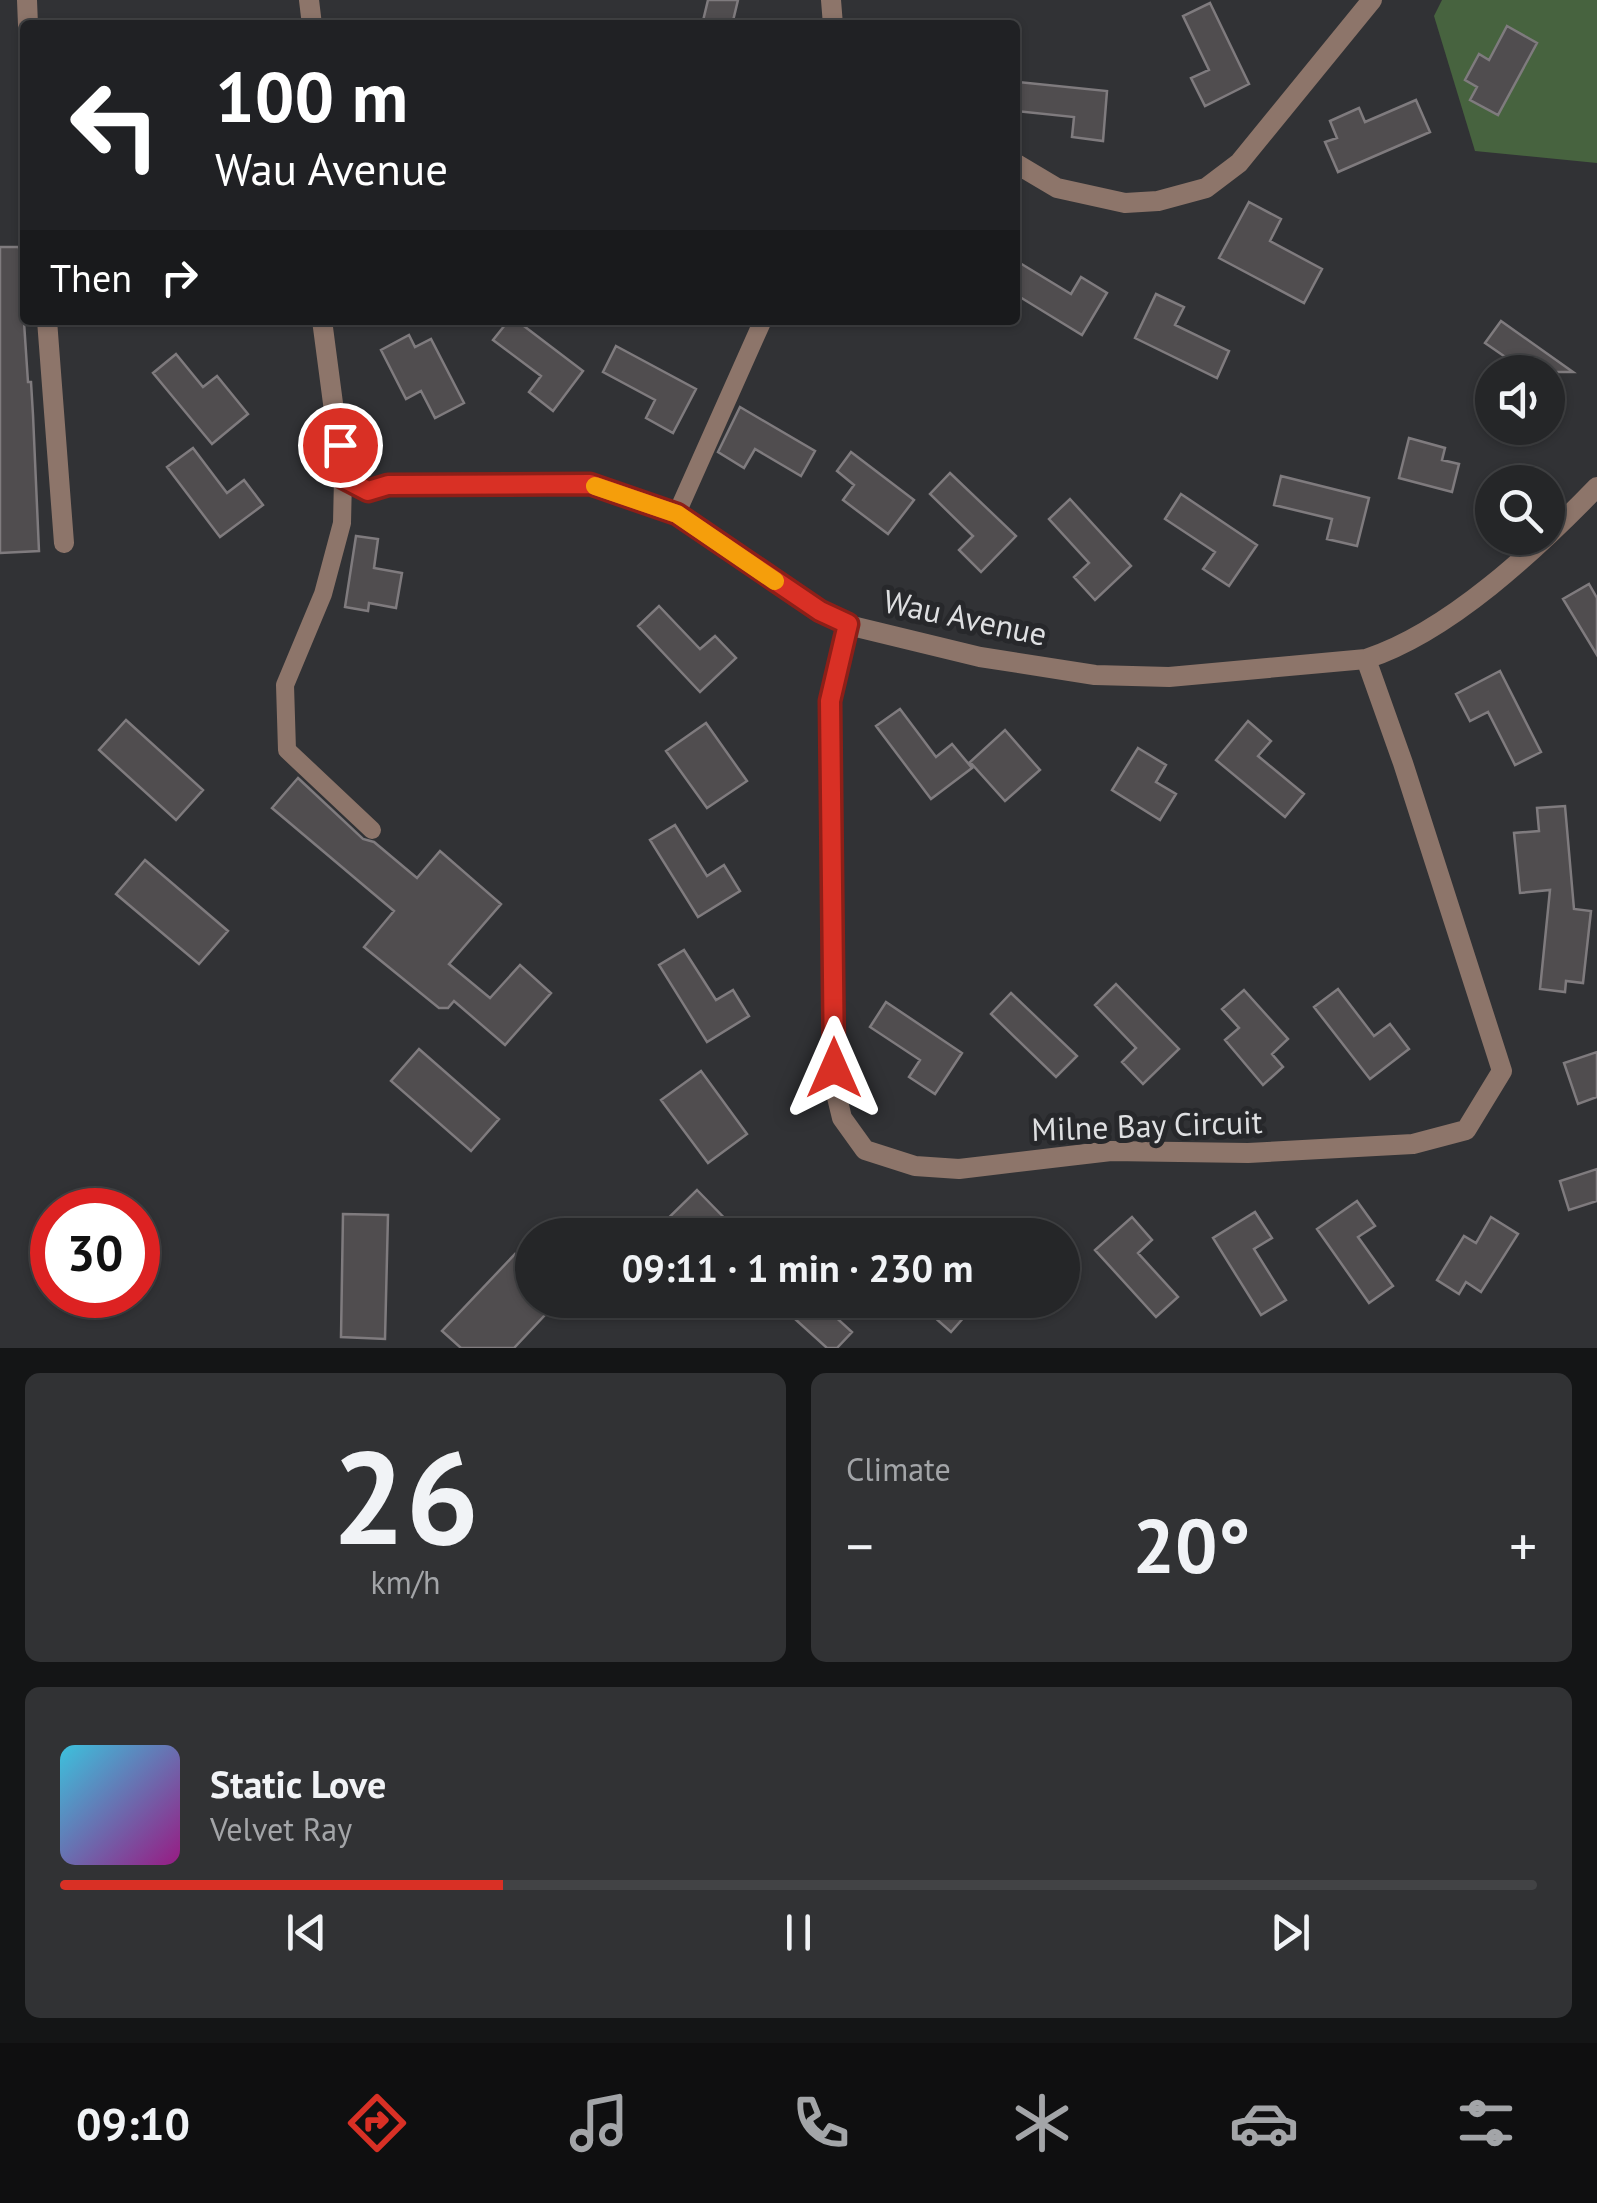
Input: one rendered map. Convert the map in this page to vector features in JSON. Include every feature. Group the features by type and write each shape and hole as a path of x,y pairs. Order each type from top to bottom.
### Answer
{"street":[{"path":"1020,166 1057,188 1124,203 1158,202 1206,188 1240,163 1372,0"},
{"path":"47,325 64,543"},
{"path":"323,325 343,478"},
{"name":"Wau Avenue","path":"343,478 368,491 388,485 590,484 677,514 820,611 848,624 980,658 1095,675 1170,678 1366,659 1387,652 1471,601 1547,538 1597,487"},
{"name":"Milne Bay Circuit","path":"848,624 830,701 834,1085 842,1118 864,1150 915,1166 959,1168 1110,1150 1248,1153 1413,1144 1466,1130 1502,1071 1366,659"}],"lane":[{"path":"677,514 761,325"},
{"path":"343,478 342,522 323,594 285,685 288,750 372,830"}],"green space":[{"path":"1442,0 1597,0 1597,163 1475,151 1434,16"}],"building":[{"path":"708,0 738,0 733,20 703,20"},
{"path":"1210,3 1249,84 1205,106 1191,78 1209,70 1183,16"},
{"path":"1507,26 1537,43 1498,115 1470,100 1477,87 1465,80 1479,54 1489,60"},
{"path":"1020,82 1107,91 1103,141 1072,137 1074,117 1020,112"},
{"path":"1416,100 1430,132 1338,172 1325,142 1337,138 1330,121 1359,108 1365,122"},
{"path":"1249,202 1281,219 1270,241 1322,269 1304,303 1219,258"},
{"path":"0,247 19,247 20,325 24,325 31,382 39,551 0,553"},
{"path":"1020,263 1071,294 1081,277 1107,293 1082,335 1020,297"},
{"path":"1156,294 1184,307 1175,325 1229,351 1217,378 1135,338"},
{"path":"1501,321 1549,355 1502,355 1485,343"},
{"path":"505,325 523,325 583,371 553,411 529,392 541,376 493,340"},
{"path":"409,335 415,347 431,339 464,403 435,418 421,391 406,399 381,350"},
{"path":"616,346 696,389 673,433 646,418 655,400 603,372"},
{"path":"176,354 203,387 217,376 248,414 212,444 153,373"},
{"path":"740,407 815,451 801,476 755,449 744,468 718,452"},
{"path":"1409,438 1445,448 1442,460 1459,464 1452,492 1399,478"},
{"path":"193,448 227,493 244,480 263,505 220,537 167,467"},
{"path":"851,452 914,500 888,534 843,500 854,485 837,471"},
{"path":"950,473 1016,536 981,572 959,550 973,536 930,494"},
{"path":"1281,476 1369,498 1357,546 1327,539 1332,519 1274,505"},
{"path":"1181,494 1257,545 1229,586 1203,569 1215,552 1165,519"},
{"path":"1070,499 1131,566 1095,600 1074,577 1089,563 1049,519"},
{"path":"356,536 378,539 374,568 402,573 396,608 369,603 368,611 345,607"},
{"path":"1589,584 1597,598 1597,655 1563,599"},
{"path":"659,606 700,649 715,636 736,658 700,692 638,626"},
{"path":"1500,671 1541,752 1515,765 1488,712 1470,721 1456,694"},
{"path":"900,709 936,757 952,744 972,768 931,799 876,726"},
{"path":"126,720 203,790 176,820 99,750"},
{"path":"1248,721 1271,741 1258,756 1304,794 1285,817 1216,760"},
{"path":"706,723 747,781 707,808 666,751"},
{"path":"1005,730 1040,770 1005,801 970,762"},
{"path":"1138,748 1166,765 1156,782 1176,794 1160,820 1112,790"},
{"path":"298,778 363,839 374,842 417,878 440,851 501,904 449,964 490,998 520,965 551,993 505,1045 454,1001 448,1008 439,1008 364,947 394,911 272,808"},
{"path":"1565,806 1574,909 1591,911 1583,983 1566,981 1565,992 1540,989 1550,890 1520,893 1514,833 1539,831 1537,808"},
{"path":"675,825 707,876 724,865 740,891 698,917 650,840"},
{"path":"145,860 228,931 199,964 116,894"},
{"path":"684,950 716,1000 733,990 749,1016 707,1042 659,965"},
{"path":"1116,984 1179,1049 1143,1084 1122,1062 1136,1048 1095,1005"},
{"path":"1338,989 1374,1036 1390,1024 1409,1049 1370,1079 1314,1007"},
{"path":"1244,990 1288,1039 1272,1054 1283,1067 1263,1085 1225,1040 1239,1028 1222,1009"},
{"path":"1011,993 1077,1056 1056,1077 991,1014"},
{"path":"886,1002 962,1053 935,1094 909,1077 920,1060 870,1027"},
{"path":"419,1049 499,1119 471,1151 391,1081"},
{"path":"1597,1052 1597,1097 1578,1104 1564,1063"},
{"path":"701,1071 747,1134 708,1163 661,1100"},
{"path":"1597,1169 1597,1201 1569,1210 1560,1181"},
{"path":"697,1190 724,1218 668,1218"},
{"path":"1357,1201 1375,1226 1358,1237 1393,1286 1369,1303 1317,1229"},
{"path":"1255,1212 1272,1238 1254,1249 1286,1300 1261,1315 1213,1238"},
{"path":"343,1214 388,1215 385,1339 341,1337"},
{"path":"1132,1217 1152,1240 1138,1253 1178,1297 1156,1317 1095,1250"},
{"path":"1491,1217 1518,1234 1481,1292 1466,1282 1459,1294 1437,1280 1464,1236 1476,1243"},
{"path":"515,1254 515,1318 542,1318 514,1348 461,1348 442,1331"},
{"path":"794,1318 837,1318 852,1332 837,1348 827,1348"},
{"path":"935,1318 963,1318 951,1332"}],"slow traffic":[{"path":"595,486 677,514 775,581"}],"route":[{"path":"340,445 343,478 368,491 388,485 590,484 677,514 820,611 848,624 830,701 834,1068"}]}
